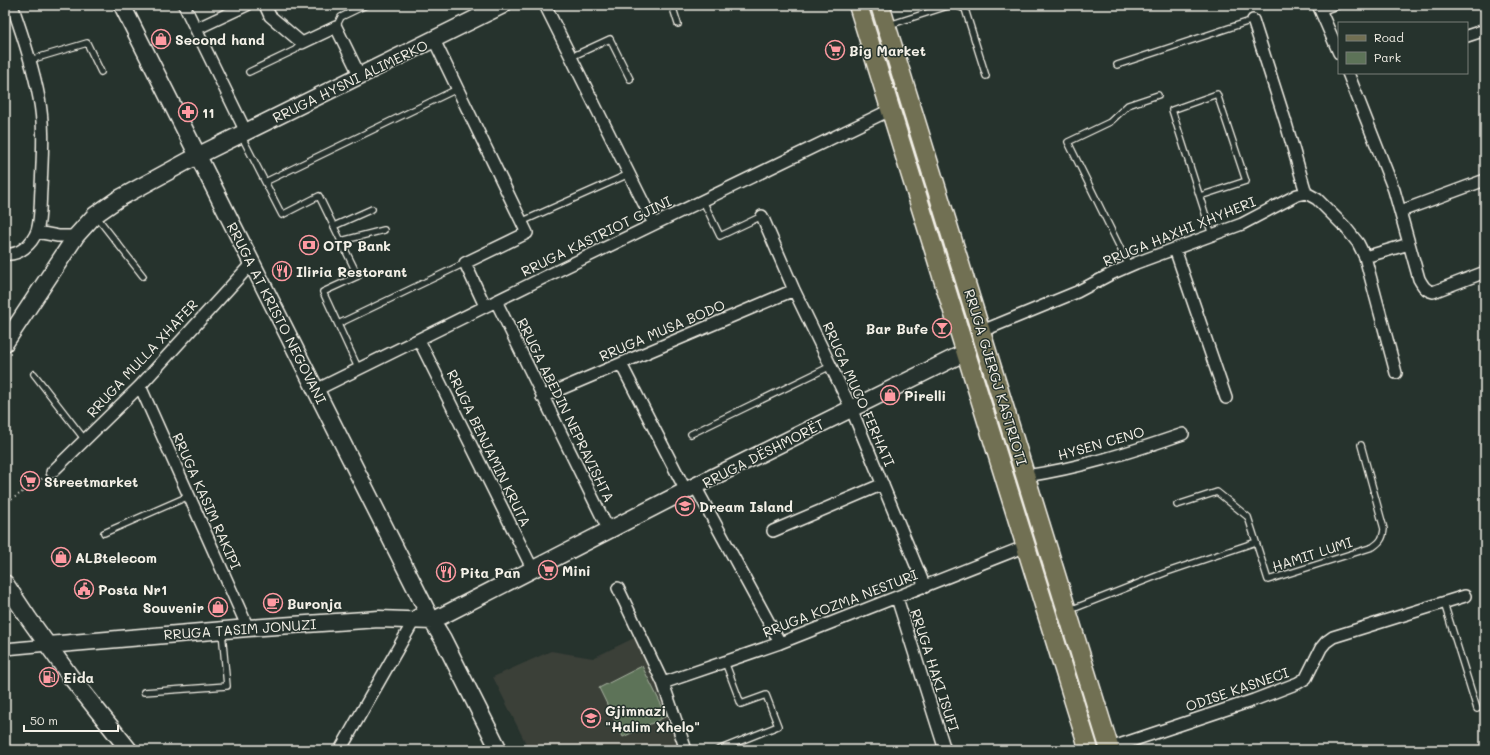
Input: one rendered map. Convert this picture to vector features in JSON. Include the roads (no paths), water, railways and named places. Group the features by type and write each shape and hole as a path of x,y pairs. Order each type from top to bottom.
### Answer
{"main road":[{"name":"RRUGA AT KRISTO NEGOVANI","path":"122,5 432,621 499,750"},
{"name":"RRUGA HYSNI ALIMERKO","path":"5,343 76,236 95,215 118,199 243,133 434,40 502,5"},
{"name":"RRUGA GJERGJ KASTRIOTI","path":"858,5 1089,750"},
{"name":"RRUGA GJERGJ KASTRIOTI","path":"880,5 1110,749"},
{"name":"RRUGA DËSHMORËT","path":"432,621 690,489 966,352"},
{"path":"5,583 70,676 129,750"},
{"name":"RRUGA TASIM JONUZI","path":"48,645 222,630 379,619 432,621"}],"street":[{"path":"5,254 15,254 24,249 37,232 40,200 43,125 40,99 30,60 12,5"},
{"path":"184,5 243,133"},
{"path":"196,29 247,5"},
{"path":"265,5 270,16 302,43 336,27 360,76"},
{"path":"546,5 654,224"},
{"path":"1319,8 1338,51"},
{"path":"1253,20 1285,120 1306,193 1318,199 1346,228 1358,243 1365,257 1396,373"},
{"path":"1468,36 1485,30"},
{"path":"434,40 527,233 465,263 485,306"},
{"path":"1352,74 1401,212 1419,279 1427,291 1432,292 1485,272"},
{"name":"RRUGA KASTRIOT GJINI","path":"316,390 359,370 485,306 890,110"},
{"path":"1401,212 1485,180"},
{"name":"RRUGA HAXHI XHYHERI","path":"982,331 1077,292 1129,266 1242,224 1297,195 1306,193"},
{"name":"RRUGA MUCO FERHATI","path":"762,216 794,290 851,408 925,586"},
{"path":"37,232 58,236 76,236"},
{"path":"1365,257 1409,244"},
{"path":"1175,249 1226,398"},
{"name":"RRUGA MULLA XHAFER","path":"52,472 140,386 252,263"},
{"name":"RRUGA MUSA BODO","path":"542,397 794,290"},
{"name":"RRUGA ABEDIN NEPRAVISHTA","path":"496,301 609,531"},
{"name":"RRUGA BENJAMIN KRUTA","path":"418,340 533,570"},
{"path":"621,364 690,489 780,644"},
{"name":"RRUGA KASIM RAKIPI","path":"140,386 248,628"},
{"name":"HYSEN CENO","path":"1026,476 1084,465 1122,455 1183,434"},
{"path":"773,532 883,484"},
{"name":"RRUGA KOZMA NESTURI","path":"663,683 780,644 1026,546"},
{"path":"618,588 663,683 686,750"},
{"name":"ODISE KASNECI","path":"1110,749 1254,700 1298,683 1306,678 1321,648 1333,637 1464,596"},
{"name":"RRUGA HAKI ISUFI","path":"897,598 945,750"},
{"path":"340,750 424,604"},
{"path":"5,649 48,645"}],"lane":[{"path":"336,27 341,17 366,5"},
{"path":"672,5 678,24"},
{"path":"886,25 951,5"},
{"path":"955,5 965,9 986,76"},
{"path":"1319,8 1340,5"},
{"path":"1117,65 1253,20"},
{"path":"571,57 610,39 630,79"},
{"path":"30,60 87,43 101,72"},
{"path":"249,72 295,50 302,43"},
{"path":"265,182 457,89"},
{"path":"1200,196 1246,181 1216,94 1172,110 1212,235"},
{"path":"1129,266 1068,142 1110,122 1128,105 1158,95"},
{"path":"243,133 265,182 282,214 319,196 334,226 358,276 323,292 359,370"},
{"path":"521,222 629,174"},
{"path":"703,201 720,236 762,216"},
{"path":"334,226 372,209"},
{"path":"95,215 144,276"},
{"path":"341,241 384,230"},
{"path":"338,324 465,263"},
{"path":"691,434 831,366"},
{"path":"34,374 85,440"},
{"name":"HAMIT LUMI","path":"1256,542 1268,580 1373,547 1380,542 1384,529 1361,445"},
{"path":"1068,611 1167,572 1256,542 1248,518 1217,492 1177,505"},
{"path":"104,533 189,496"},
{"path":"1444,603 1477,709"},
{"path":"144,692 227,686 222,630"},
{"path":"718,750 778,726 766,695 741,704 725,662"}],"place":[{"name":"Second hand","path":"161,39"},
{"name":"Big Market","path":"835,50"},
{"name":"11","path":"188,112"},
{"name":"OTP Bank","path":"309,245"},
{"name":"Iliria Restorant","path":"282,271"},
{"name":"Bar Bufe","path":"942,328"},
{"name":"Pirelli","path":"890,395"},
{"name":"Streetmarket","path":"30,481"},
{"name":"Dream Island","path":"685,506"},
{"name":"ALBtelecom","path":"61,557"},
{"name":"Mini","path":"548,570"},
{"name":"Pita Pan","path":"446,572"},
{"name":"Posta Nr1","path":"84,589"},
{"name":"Buronja","path":"273,603"},
{"name":"Souvenir","path":"218,607"},
{"name":"Eida","path":"49,677"},
{"name":"Gjimnazi \"Halim Xhelo\"","path":"591,718"}]}
